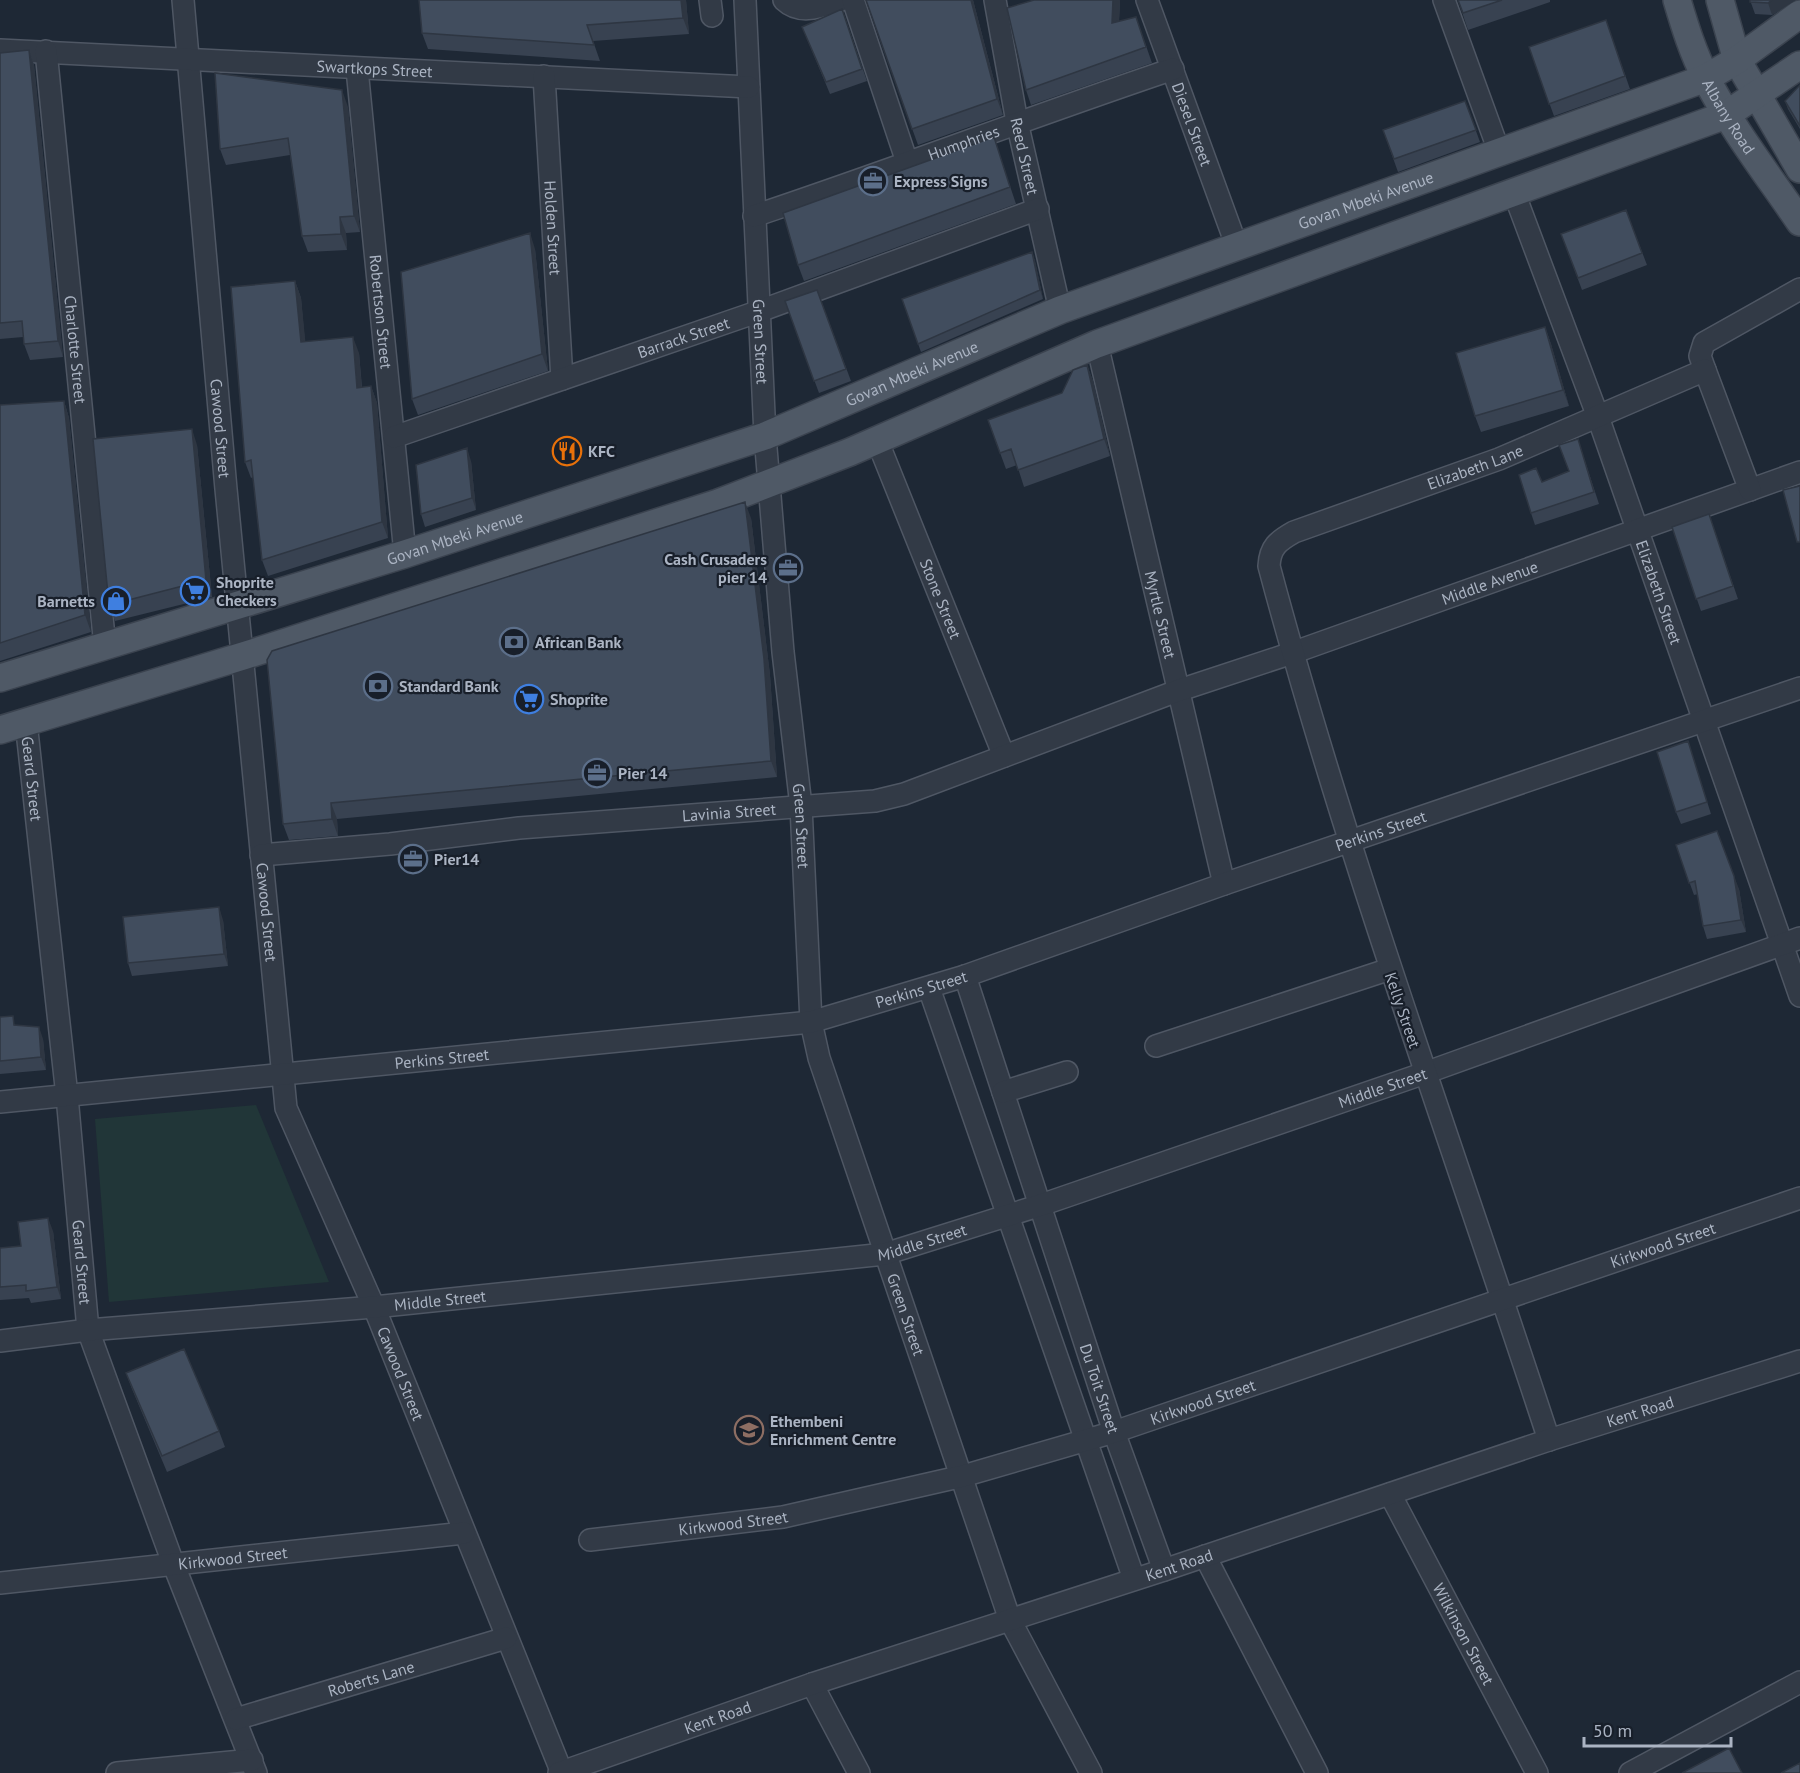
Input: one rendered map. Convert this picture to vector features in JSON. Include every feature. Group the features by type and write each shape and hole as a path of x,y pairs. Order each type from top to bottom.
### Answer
{"main road":[{"name":"Albany Road","path":"1677,0 1692,49 1726,115 1800,222"},
{"name":"Albany Road","path":"1720,0 1737,60 1800,169"},
{"name":"Govan Mbeki Avenue","path":"0,678 405,554 765,436 1060,310 1500,154 1706,78 1737,60 1800,14"},
{"path":"0,730 243,656 677,518 877,440 1096,344 1513,190 1726,115 1800,65"}],"street":[{"name":"Cawood Street","path":"183,0 281,1073 292,1124 374,1307 561,1773"},
{"path":"784,0 790,6 808,9 841,0"},
{"path":"853,0 908,165"},
{"name":"Reed Street","path":"995,0 1017,122 1060,310"},
{"name":"Diesel Street","path":"1147,0 1237,247"},
{"path":"1444,0 1500,154"},
{"path":"1669,0 1692,49"},
{"name":"Green Street","path":"746,7 757,312 783,652 801,806 811,1022 819,1058 963,1476 1010,1620 1091,1773"},
{"name":"Swartkops Street","path":"0,50 749,87"},
{"name":"Charlotte Street","path":"46,51 105,647"},
{"name":"Robertson Street","path":"357,69 405,554"},
{"name":"Humphries","path":"754,216 908,165 1017,122 1173,69"},
{"name":"Holden Street","path":"544,76 562,379"},
{"name":"Elizabeth Street","path":"1513,190 1598,417 1705,720 1791,941 1800,996"},
{"name":"Barrack Street","path":"394,437 757,312 1038,209"},
{"path":"1750,490 1700,356 1704,343 1800,289"},
{"name":"Myrtle Street","path":"1096,344 1224,884"},
{"name":"Elizabeth Lane","path":"1272,576 1269,566 1273,546 1294,532 1499,459 1705,370"},
{"name":"Stone Street","path":"877,440 1004,756"},
{"name":"Middle Avenue","path":"1177,691 1292,653 1800,472"},
{"name":"Kelly Street","path":"1272,576 1292,653 1348,843 1549,1440"},
{"name":"Perkins Street","path":"0,1102 811,1022 965,976 1224,884 1800,688"},
{"name":"Lavinia Street","path":"261,855 390,844 519,828 874,801 904,794 1177,691"},
{"name":"Geard Street","path":"26,722 67,1096 88,1330 173,1563 254,1767"},
{"name":"Middle Street","path":"0,1341 88,1330 374,1307 885,1254 1041,1205 1425,1073 1791,941"},
{"path":"1156,1046 1390,969"},
{"name":"Du Toit Street","path":"965,976 1114,1432 1164,1570"},
{"path":"929,988 1134,1579"},
{"path":"1003,1092 1067,1072"},
{"name":"Kirkwood Street","path":"590,1540 783,1517 963,1476 1114,1432 1800,1198"},
{"name":"Kent Road","path":"561,1773 812,1684 1164,1570 1549,1440 1800,1361"},
{"name":"Wilkinson Street","path":"1390,1494 1537,1773"},
{"name":"Kirkwood Street","path":"0,1583 464,1533"},
{"path":"1205,1556 1317,1773"},
{"name":"Roberts Lane","path":"236,1719 506,1638"},
{"path":"1630,1773 1800,1682"},
{"path":"812,1684 859,1773"},
{"path":"117,1773 254,1767"}],"green space":[{"path":"256,1105 329,1282 109,1302 95,1119"}],"building":[{"path":"419,0 681,0 683,18 587,25 594,45 422,33"},
{"path":"866,0 971,0 997,99 912,129"},
{"path":"1034,0 1113,0 1112,23 1136,17 1146,47 1026,90 1007,8"},
{"path":"1458,0 1502,0 1463,13"},
{"path":"1750,0 1772,0 1768,3 1750,2"},
{"path":"842,9 862,69 826,82 802,27"},
{"path":"1606,20 1625,76 1549,104 1529,47"},
{"path":"29,50 58,341 24,344 22,321 0,323 0,53"},
{"path":"215,73 342,90 354,216 340,217 341,234 302,236 288,138 220,149"},
{"path":"1800,85 1800,126 1785,101"},
{"path":"1465,101 1476,130 1394,159 1383,130"},
{"path":"994,137 1010,187 798,265 783,213"},
{"path":"1626,210 1642,253 1578,278 1561,234"},
{"path":"530,233 542,354 412,399 401,272"},
{"path":"1032,252 1040,290 918,344 902,299"},
{"path":"295,281 301,342 353,337 357,388 371,386 382,522 262,560 251,460 245,462 231,287"},
{"path":"817,290 846,369 814,381 785,301"},
{"path":"1545,327 1563,390 1475,416 1456,353"},
{"path":"1087,365 1104,439 1018,470 1011,449 1000,453 988,420 1062,393 1073,370"},
{"path":"64,401 85,615 0,643 0,405"},
{"path":"192,429 206,580 109,605 93,439"},
{"path":"1578,439 1594,492 1531,513 1519,475 1536,468 1542,482 1569,471 1559,445"},
{"path":"467,448 472,498 421,514 416,465"},
{"path":"1800,486 1800,542 1797,542 1783,490"},
{"path":"745,502 764,659 771,761 331,803 332,819 283,824 267,660 272,651"},
{"path":"1709,514 1733,586 1696,599 1672,527"},
{"path":"1688,741 1707,802 1676,812 1657,752"},
{"path":"1717,831 1734,876 1741,920 1703,926 1695,881 1689,883 1676,845"},
{"path":"219,907 224,954 128,963 123,917"},
{"path":"13,1016 14,1025 39,1027 41,1057 0,1061 0,1017"},
{"path":"48,1218 57,1287 26,1291 26,1285 0,1287 0,1248 21,1246 18,1222"},
{"path":"184,1349 219,1431 162,1456 126,1373"},
{"path":"1729,1748 1742,1773 1682,1773"},
{"path":"1800,1763 1800,1773 1781,1773"}],"place":[{"name":"Express Signs","path":"873,181"},
{"name":"KFC","path":"567,451"},
{"name":"Cash Crusaders pier 14","path":"788,568"},
{"name":"Shoprite Checkers","path":"195,591"},
{"name":"Barnetts","path":"116,601"},
{"name":"African Bank","path":"514,642"},
{"name":"Standard Bank","path":"378,686"},
{"name":"Shoprite","path":"529,699"},
{"name":"Pier 14","path":"597,773"},
{"name":"Pier14","path":"413,859"},
{"name":"Ethembeni Enrichment Centre","path":"749,1430"}]}
